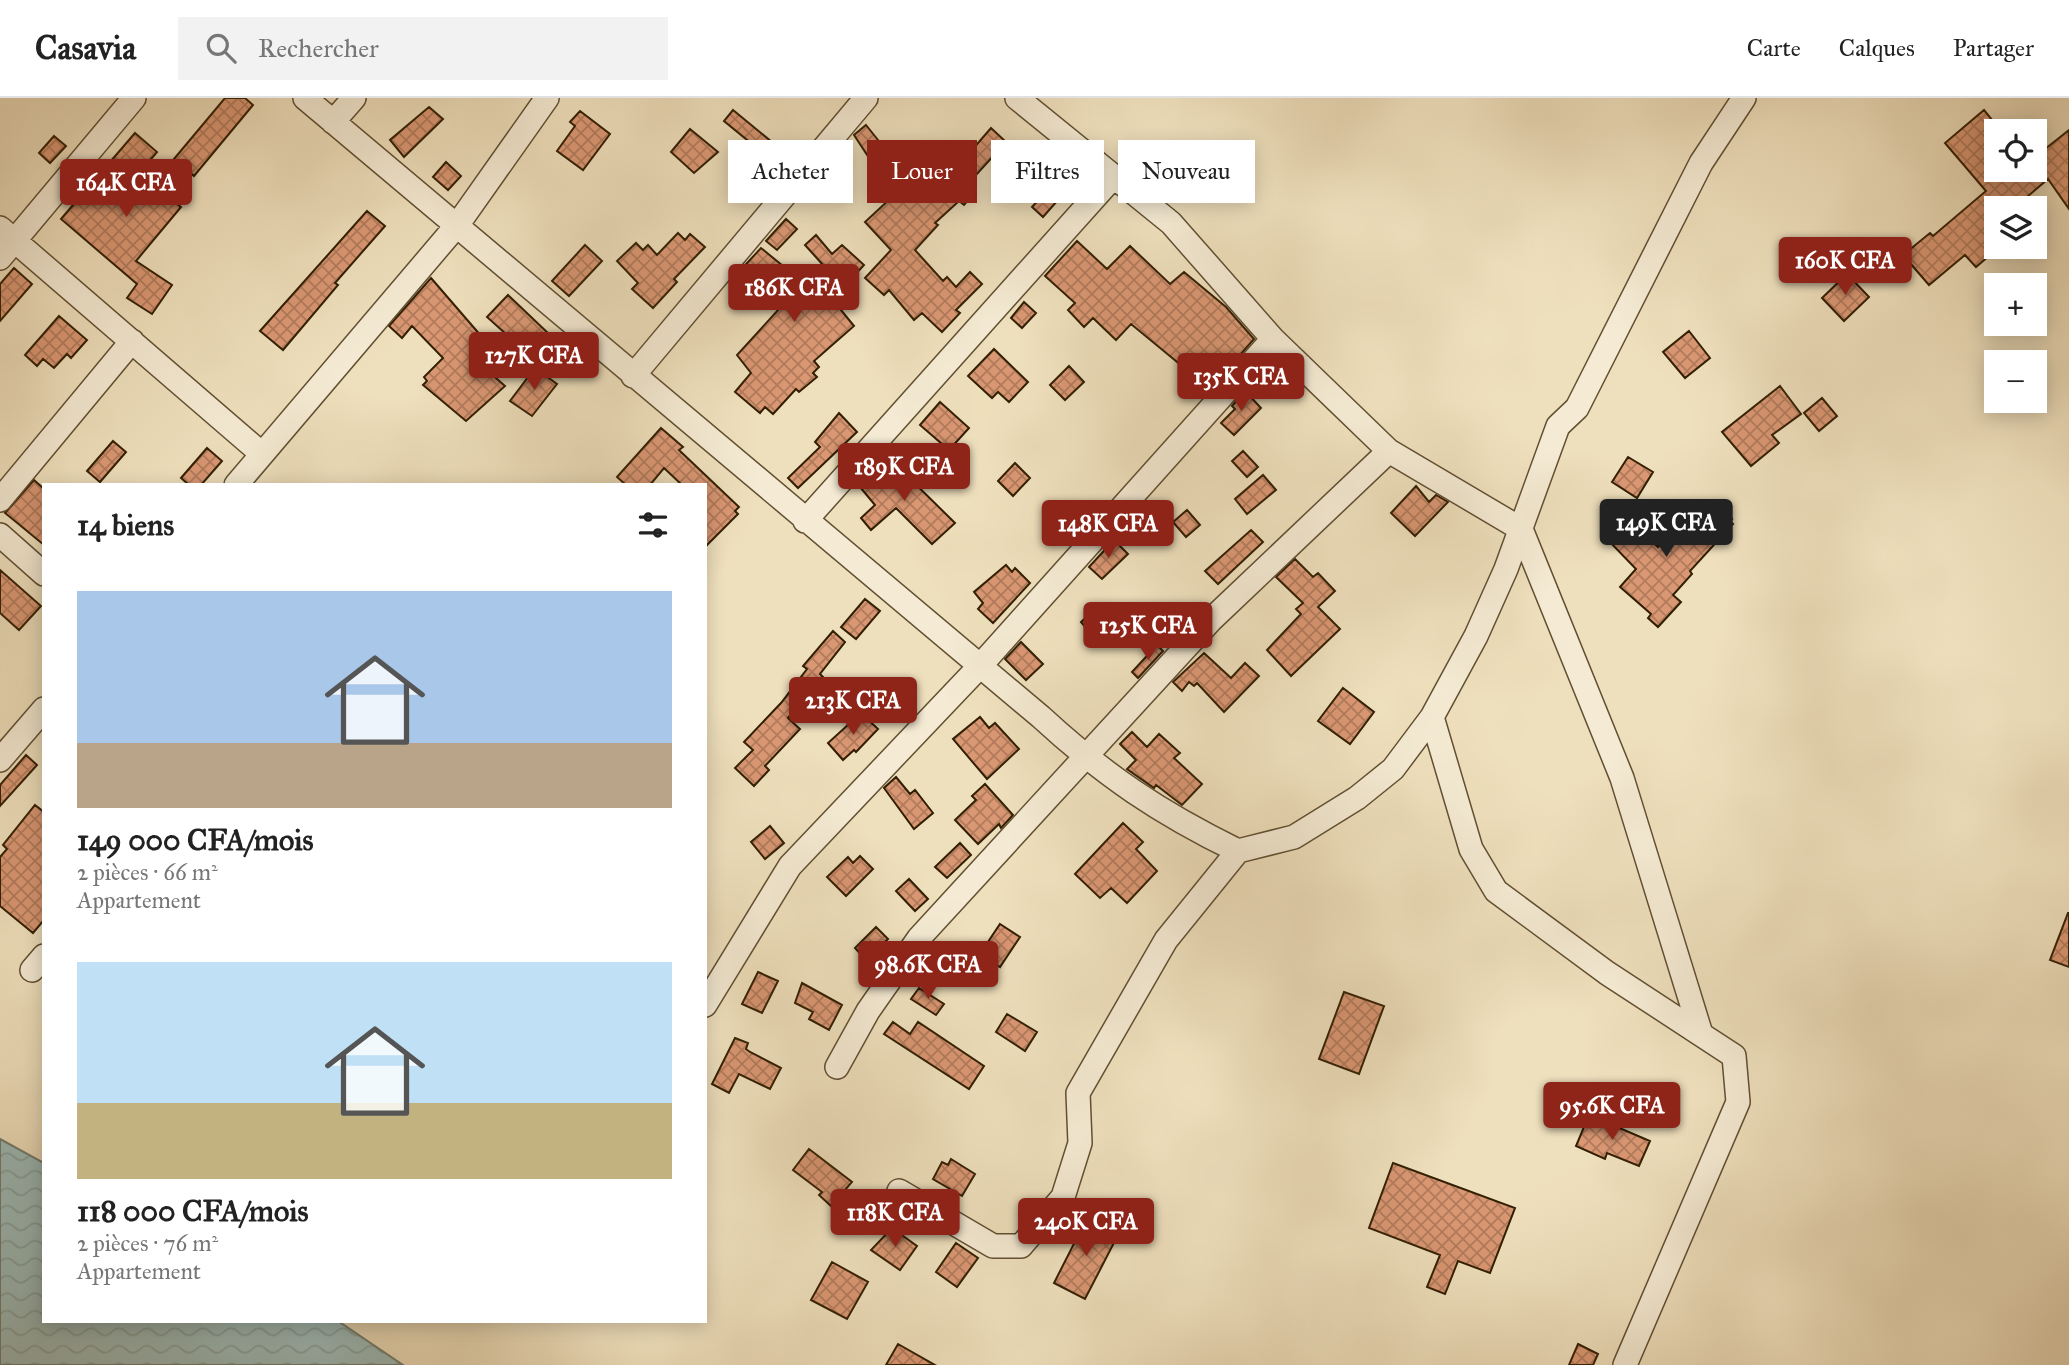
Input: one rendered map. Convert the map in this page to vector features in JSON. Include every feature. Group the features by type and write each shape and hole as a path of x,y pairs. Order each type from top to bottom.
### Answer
{"street":[{"path":"0,258 8,234 134,98"},
{"path":"305,98 458,224 633,376 1085,757 1178,822 1238,851"},
{"path":"332,122 354,98"},
{"path":"238,483 458,224 547,98"},
{"path":"633,376 866,98"},
{"path":"1017,98 1171,223 1273,339 1389,451 1521,529 1622,778 1701,1034"},
{"path":"899,1191 993,1245 1021,1246 1063,1197 1080,1143 1078,1093 1166,940 1238,851 1294,837 1357,799 1393,769 1432,717 1476,636 1521,529 1558,426 1577,408 1701,163 1744,98"},
{"path":"805,521 1113,177"},
{"path":"8,234 262,454"},
{"path":"707,1002 790,866 980,666 1273,339"},
{"path":"0,500 132,341"},
{"path":"837,1068 868,1011 919,938 1211,620 1389,451"},
{"path":"0,535 42,572"},
{"path":"0,760 42,711"},
{"path":"1432,717 1471,849 1496,891 1607,973 1734,1056 1738,1102 1625,1365"}],"water":[{"path":"0,1139 42,1162 42,1323 341,1323 403,1365 0,1365"}],"building":[{"path":"225,98 245,98 253,105 194,176 174,159"},
{"path":"429,107 443,119 404,157 390,140"},
{"path":"733,110 769,140 747,140 724,121"},
{"path":"1984,110 1991,119 1984,119 1984,182 2044,182 2028,196 1984,196 1985,259 1976,267 1965,255 1929,285 1903,255 1930,233 1933,236 1986,191 1945,143"},
{"path":"580,111 610,134 583,170 557,151 575,126 570,122"},
{"path":"866,125 878,140 867,140 867,155 854,135"},
{"path":"991,128 1004,140 991,140 991,158 977,174 977,144"},
{"path":"690,129 718,152 694,173 671,152"},
{"path":"2069,130 2069,209 2048,179 2047,147"},
{"path":"135,133 157,152 140,172 181,207 136,261 172,285 152,314 127,298 137,284 61,219"},
{"path":"54,136 66,146 50,163 39,153"},
{"path":"446,162 461,176 448,190 433,177"},
{"path":"885,203 957,203 935,223 938,225 915,250 943,281 947,277 956,287 970,272 982,284 956,310 960,313 942,332 922,313 914,320 889,290 884,295 865,278 891,250 865,222"},
{"path":"1036,203 1055,203 1043,217 1032,207"},
{"path":"367,211 385,226 335,283 338,285 283,350 260,331"},
{"path":"786,219 797,229 777,250 766,241"},
{"path":"678,233 685,240 690,234 705,247 674,279 677,282 653,308 632,289 638,283 617,261 636,243 643,250 648,245 657,255"},
{"path":"816,235 832,254 842,245 864,265 832,299 854,326 814,361 819,367 813,373 817,377 799,392 796,389 773,414 765,407 760,413 735,392 751,373 737,355 779,309 737,274 761,248 805,284 823,265 805,245"},
{"path":"1077,241 1107,269 1130,246 1170,284 1184,272 1226,307 1254,339 1210,389 1131,324 1116,340 1093,318 1084,327 1068,310 1075,303 1045,276"},
{"path":"585,245 602,261 569,296 552,281"},
{"path":"14,268 32,284 0,321 0,284"},
{"path":"1847,274 1869,297 1844,321 1822,298"},
{"path":"431,278 482,337 470,349 473,353 471,356 505,386 466,421 423,385 427,381 424,377 443,358 412,326 402,338 389,326"},
{"path":"508,295 549,334 536,347 524,336 516,343 487,317"},
{"path":"1024,302 1036,313 1022,328 1011,318"},
{"path":"59,316 87,340 71,358 67,354 54,368 43,359 37,366 25,355"},
{"path":"1689,331 1710,358 1685,378 1663,352"},
{"path":"994,349 1028,382 1009,402 998,392 992,398 968,376"},
{"path":"1069,366 1084,382 1065,400 1050,385"},
{"path":"535,368 557,384 532,416 510,401"},
{"path":"1780,386 1801,414 1772,435 1779,443 1751,466 1722,432"},
{"path":"1245,391 1261,408 1234,435 1221,423 1235,409 1232,406"},
{"path":"1822,398 1837,416 1819,431 1804,413"},
{"path":"940,402 969,428 949,450 920,425"},
{"path":"839,413 857,432 798,488 788,478 820,447 815,442"},
{"path":"661,428 683,447 679,450 739,507 735,511 738,514 707,545 707,483 680,483 664,468 652,483 624,483 617,477"},
{"path":"113,441 126,452 100,482 87,471"},
{"path":"207,448 222,461 203,483 187,483 181,478"},
{"path":"1243,451 1258,467 1247,477 1232,461"},
{"path":"1628,457 1653,472 1637,498 1612,482"},
{"path":"890,459 955,523 932,544 896,508 871,530 861,518 875,505 860,487"},
{"path":"1015,463 1030,478 1013,496 998,481"},
{"path":"1263,475 1276,490 1247,514 1235,499"},
{"path":"34,480 42,487 42,543 5,513"},
{"path":"1416,486 1429,502 1436,495 1448,502 1415,536 1391,513"},
{"path":"1721,506 1733,524 1690,571 1692,574 1673,595 1681,602 1658,627 1648,618 1651,614 1620,587 1636,569 1606,538 1625,517 1658,547 1694,510 1705,520"},
{"path":"1187,510 1200,525 1186,537 1173,522"},
{"path":"1251,530 1263,542 1218,584 1205,571"},
{"path":"1114,540 1128,554 1102,579 1089,567"},
{"path":"1295,559 1313,577 1318,573 1335,591 1318,607 1340,629 1291,676 1267,650 1301,614 1296,609 1303,603 1276,577"},
{"path":"1006,565 1012,572 1015,568 1030,583 993,623 978,609 983,603 974,592"},
{"path":"0,570 41,606 19,630 0,613"},
{"path":"865,599 880,611 856,639 841,627"},
{"path":"1095,609 1108,623 1093,636 1081,622"},
{"path":"833,631 845,642 820,674 823,677 788,718 800,729 765,766 769,770 754,786 735,768 753,750 744,742 781,703 807,669 803,666"},
{"path":"1021,642 1043,664 1026,680 1005,659"},
{"path":"1157,645 1163,651 1138,678 1132,672"},
{"path":"1204,653 1231,678 1245,663 1259,676 1224,712 1197,683 1194,686 1189,682 1182,691 1173,682"},
{"path":"1343,688 1374,712 1350,744 1318,721"},
{"path":"861,713 878,729 856,752 854,750 843,760 828,743"},
{"path":"980,717 989,728 995,723 1019,749 987,779 953,739"},
{"path":"1132,732 1147,747 1159,734 1180,753 1174,758 1202,784 1182,805 1156,785 1154,788 1127,769 1136,760 1120,744"},
{"path":"26,755 37,765 0,806 0,785"},
{"path":"896,777 910,794 915,790 933,813 914,829 884,788"},
{"path":"985,784 1013,815 1001,828 999,824 978,844 955,820 976,800 972,796"},
{"path":"35,805 42,810 42,922 33,933 0,906 0,857 7,849 3,845"},
{"path":"1123,823 1143,842 1136,849 1157,871 1127,903 1111,888 1100,898 1075,874"},
{"path":"770,826 784,843 765,859 751,842"},
{"path":"960,843 971,855 947,878 935,867"},
{"path":"860,856 873,869 846,896 827,877 848,857 853,863"},
{"path":"909,879 928,899 915,911 896,891"},
{"path":"2069,913 2069,967 2050,960"},
{"path":"1000,924 1020,937 1000,967 980,954"},
{"path":"876,927 888,939 866,960 855,948"},
{"path":"758,972 778,981 762,1013 742,1004"},
{"path":"802,983 842,1005 829,1030 809,1019 813,1012 795,1003"},
{"path":"919,988 944,1004 936,1015 911,999"},
{"path":"1344,992 1384,1006 1359,1074 1319,1059"},
{"path":"1007,1014 1037,1032 1025,1051 996,1032"},
{"path":"893,1022 910,1034 918,1022 984,1066 969,1089 884,1034"},
{"path":"735,1038 748,1043 746,1049 750,1052 781,1068 770,1089 739,1074 729,1093 712,1084"},
{"path":"1589,1115 1650,1141 1639,1166 1607,1153 1605,1159 1576,1146"},
{"path":"809,1149 852,1182 831,1206 819,1195 822,1192 793,1170"},
{"path":"951,1159 975,1174 962,1196 933,1179 942,1162 948,1165"},
{"path":"1393,1163 1515,1208 1490,1273 1458,1261 1445,1294 1427,1287 1440,1255 1369,1228"},
{"path":"1087,1218 1119,1233 1085,1299 1054,1283"},
{"path":"892,1228 917,1246 900,1270 871,1250"},
{"path":"956,1243 978,1258 957,1287 936,1272"},
{"path":"832,1262 868,1282 847,1319 811,1300"},
{"path":"898,1344 935,1365 886,1365"},
{"path":"1578,1344 1598,1354 1593,1365 1569,1365"}]}
